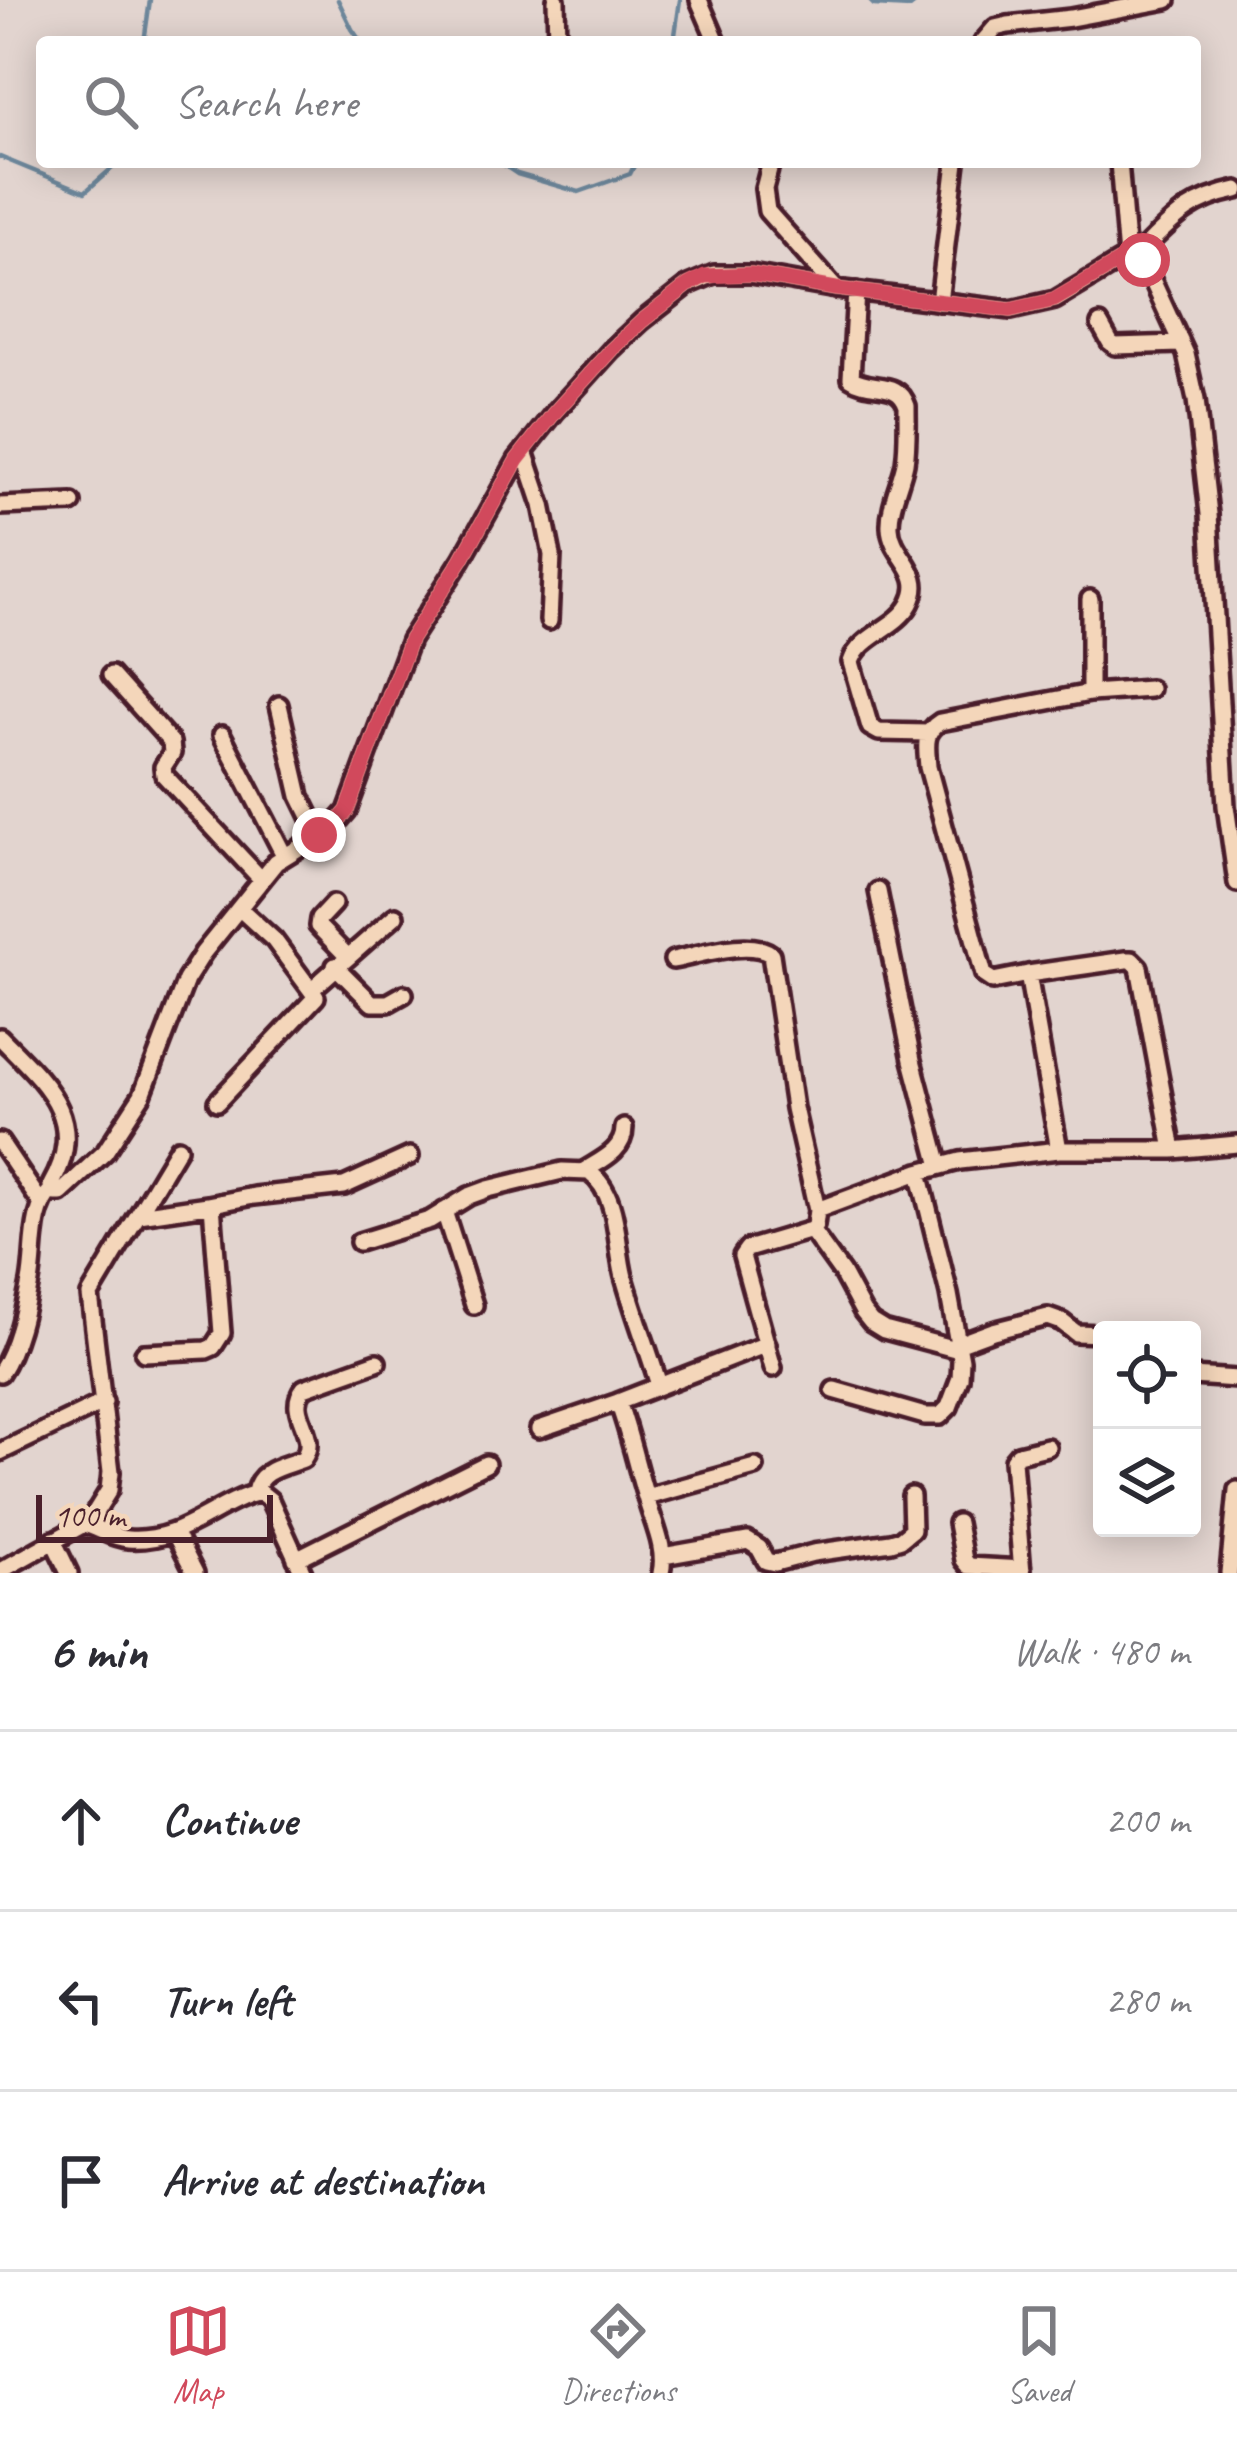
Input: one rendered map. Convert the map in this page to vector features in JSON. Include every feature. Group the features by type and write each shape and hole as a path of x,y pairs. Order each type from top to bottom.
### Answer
{"street":[{"path":"556,0 557,36"},
{"path":"699,0 714,36"},
{"path":"988,36 995,28 1008,25 1167,0"},
{"path":"769,168 764,189 767,211 836,289"},
{"path":"938,302 955,168"},
{"path":"1120,168 1131,256"},
{"path":"46,1196 66,1190 118,1133 142,1095 186,980 261,879 284,855 333,827 347,811 410,640 492,502 554,413 642,321 699,279 714,274 751,274 938,302 1022,308 1077,289 1131,256 1192,204 1237,190"},
{"path":"1131,256 1146,264 1181,344 1196,400 1229,715 1237,883"},
{"path":"856,291 851,378 860,384 895,388 908,406 905,461 890,529 915,582 907,608 857,648 851,662 870,728 928,733"},
{"path":"1100,324 1115,346 1181,344"},
{"path":"524,451 552,555 549,621"},
{"path":"0,506 72,503"},
{"path":"1090,599 1090,693"},
{"path":"1216,625 1237,623"},
{"path":"111,674 171,742 164,775 261,879"},
{"path":"1150,689 1090,693 940,722 926,742 928,767 984,975 993,981 1126,960 1136,963 1173,1150"},
{"path":"279,705 300,796 319,835"},
{"path":"222,735 284,855"},
{"path":"878,891 911,1060 940,1166"},
{"path":"333,904 318,926 372,1003 388,1003 404,994"},
{"path":"217,1102 315,999 312,988 274,940 239,908"},
{"path":"312,988 394,916"},
{"path":"673,960 748,946 763,947 771,954 794,1108 817,1210 811,1230 747,1249 742,1256 773,1368"},
{"path":"1028,974 1059,1150"},
{"path":"0,1037 34,1072 59,1108 67,1138 66,1156 46,1196 30,1281 5,1345 0,1373"},
{"path":"584,1171 618,1147 624,1128"},
{"path":"817,1210 960,1161 1059,1150 1173,1150 1237,1144"},
{"path":"0,1570 88,1524 105,1498 110,1482 90,1295 178,1148"},
{"path":"3,1152 46,1196"},
{"path":"139,1214 344,1186 410,1156"},
{"path":"359,1242 417,1226 488,1189 562,1171 584,1171 596,1177 606,1192 622,1272 659,1385"},
{"path":"834,1390 925,1416 940,1416 949,1407 960,1378 958,1347 919,1172"},
{"path":"144,1353 206,1350 222,1333 212,1205"},
{"path":"444,1211 474,1305"},
{"path":"811,1230 842,1273 862,1312 884,1330 958,1347 993,1331 1048,1317 1076,1334 1093,1334"},
{"path":"539,1429 767,1344"},
{"path":"255,1492 263,1474 308,1454 297,1405 299,1392 377,1362"},
{"path":"1201,1377 1237,1379"},
{"path":"0,1452 104,1402"},
{"path":"619,1402 634,1443 662,1564 748,1541 766,1561 775,1563 813,1552 891,1542 912,1530 911,1496"},
{"path":"957,1523 969,1566 1022,1571 1013,1459 1047,1447"},
{"path":"88,1524 126,1539 174,1532 260,1492 270,1500 300,1566 486,1464"},
{"path":"646,1497 755,1468"},
{"path":"1229,1573 1237,1490"},
{"path":"174,1532 194,1573"},
{"path":"53,1540 69,1573"}],"waterway":[{"path":"145,36 150,0"},
{"path":"338,0 357,36"},
{"path":"675,36 680,0"},
{"path":"869,0 874,5 910,7 919,0"},
{"path":"0,157 85,192 112,168"},
{"path":"508,168 579,192 630,174 633,168"}],"route":[{"path":"319,835 347,811 410,640 517,460 611,350 688,285 714,274 751,274 1010,310 1054,300 1127,257 1143,260"}]}
